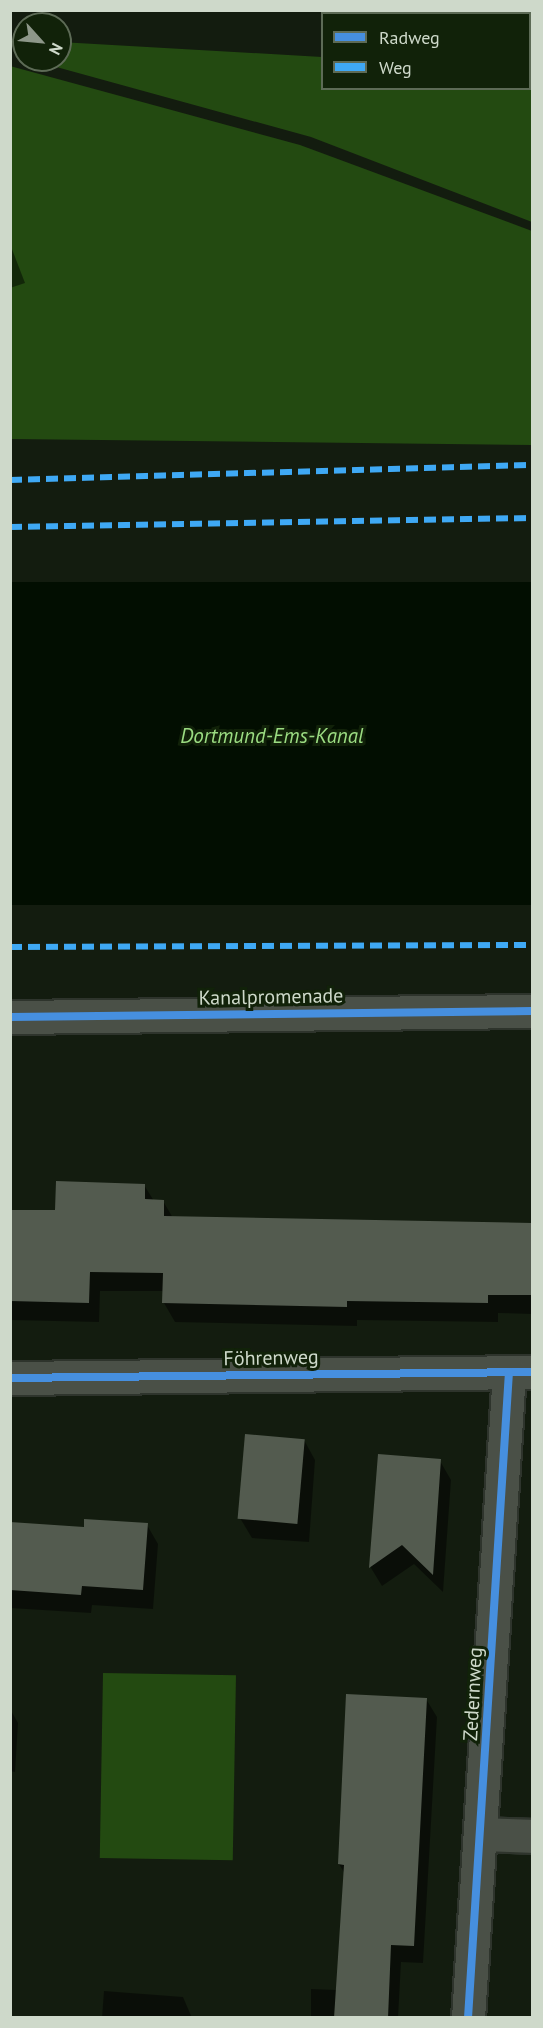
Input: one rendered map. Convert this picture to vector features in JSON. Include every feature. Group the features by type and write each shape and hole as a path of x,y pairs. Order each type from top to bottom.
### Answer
{"street":[{"name":"Kanalpromenade","path":"10,1017 532,1011"},
{"name":"Föhrenweg","path":"10,1378 520,1372"},
{"name":"Zedernweg","path":"468,2018 481,1833 520,1372"},
{"path":"481,1833 532,1836"}],"green space":[{"path":"72,43 321,57 321,90 531,90 532,70 532,222 311,137 72,71"},
{"path":"10,66 12,72 32,72 300,145 532,231 532,445 11,439"},
{"path":"103,1673 236,1675 233,1860 100,1858"}],"water":[{"name":"Dortmund-Ems-Kanal","path":"11,582 532,582 532,905 11,905"}],"building":[{"path":"56,1181 145,1184 145,1199 164,1200 164,1216 532,1223 532,1295 488,1295 488,1303 347,1301 347,1307 162,1303 163,1273 90,1272 89,1303 10,1301 10,1210 55,1210"},
{"path":"245,1434 305,1439 297,1524 238,1519"},
{"path":"378,1454 441,1459 433,1575 402,1545 369,1568"},
{"path":"84,1519 148,1523 143,1590 82,1586 81,1595 10,1590 10,1522 84,1527"},
{"path":"346,1694 427,1698 414,1946 391,1945 388,2018 334,2018 344,1865 338,1864"}],"marked path":[{"path":"10,480 529,465"},
{"path":"10,527 532,518"},
{"path":"10,947 532,945"}],"cycle path":[{"path":"10,1017 532,1011"},
{"path":"468,2018 509,1372"},
{"path":"10,1378 532,1372"}]}
